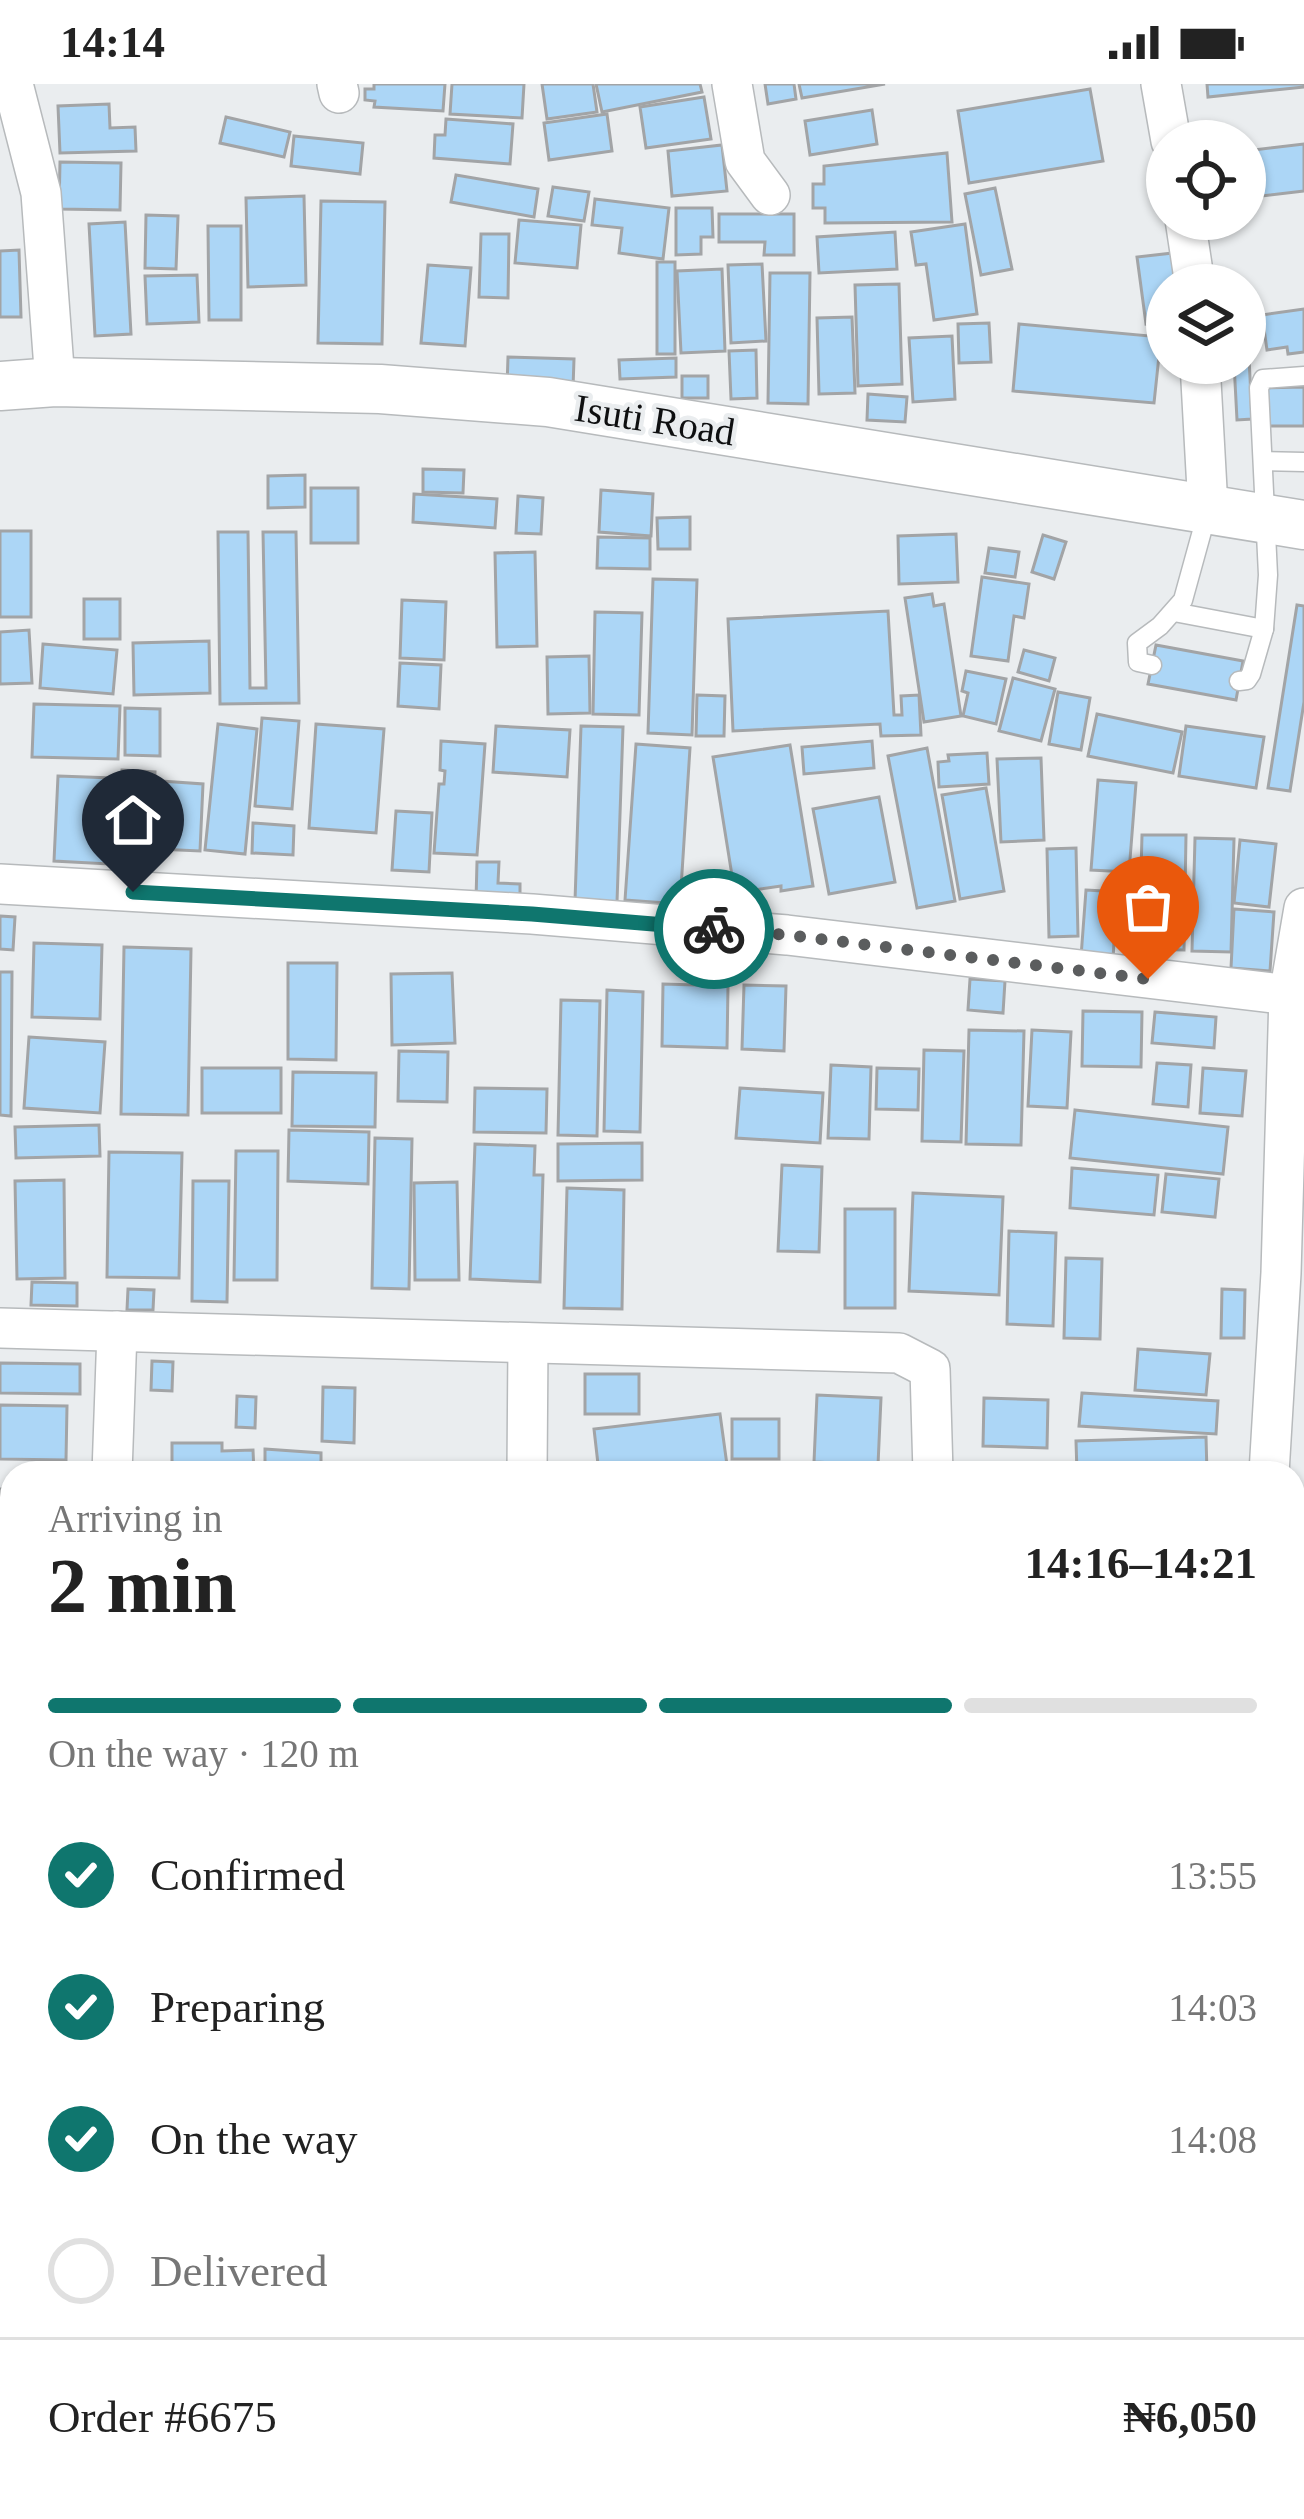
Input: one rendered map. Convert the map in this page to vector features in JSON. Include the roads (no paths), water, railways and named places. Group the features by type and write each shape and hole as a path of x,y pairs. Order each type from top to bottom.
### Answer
{"street":[{"path":"13,84 41,193 55,382"},
{"path":"732,84 745,161 770,195"},
{"path":"1161,84 1167,120"},
{"name":"Isuti Road","path":"0,386 55,382 380,389 548,402 1286,522"},
{"path":"1201,384 1208,508"},
{"path":"0,884 509,913 764,933 1289,995"},
{"path":"1270,1461 1289,995 1304,908"},
{"path":"0,1328 899,1353 930,1369 933,1461"},
{"path":"112,1461 117,1331"},
{"path":"527,1461 528,1343"}],"lane":[{"path":"1239,681 1251,674 1264,629 1268,575 1286,522 1264,461 1259,388 1262,379 1304,376"},
{"path":"1264,461 1304,462"},
{"path":"1152,665 1138,662 1137,643 1183,600 1208,508"},
{"path":"1174,612 1264,629"}]}
